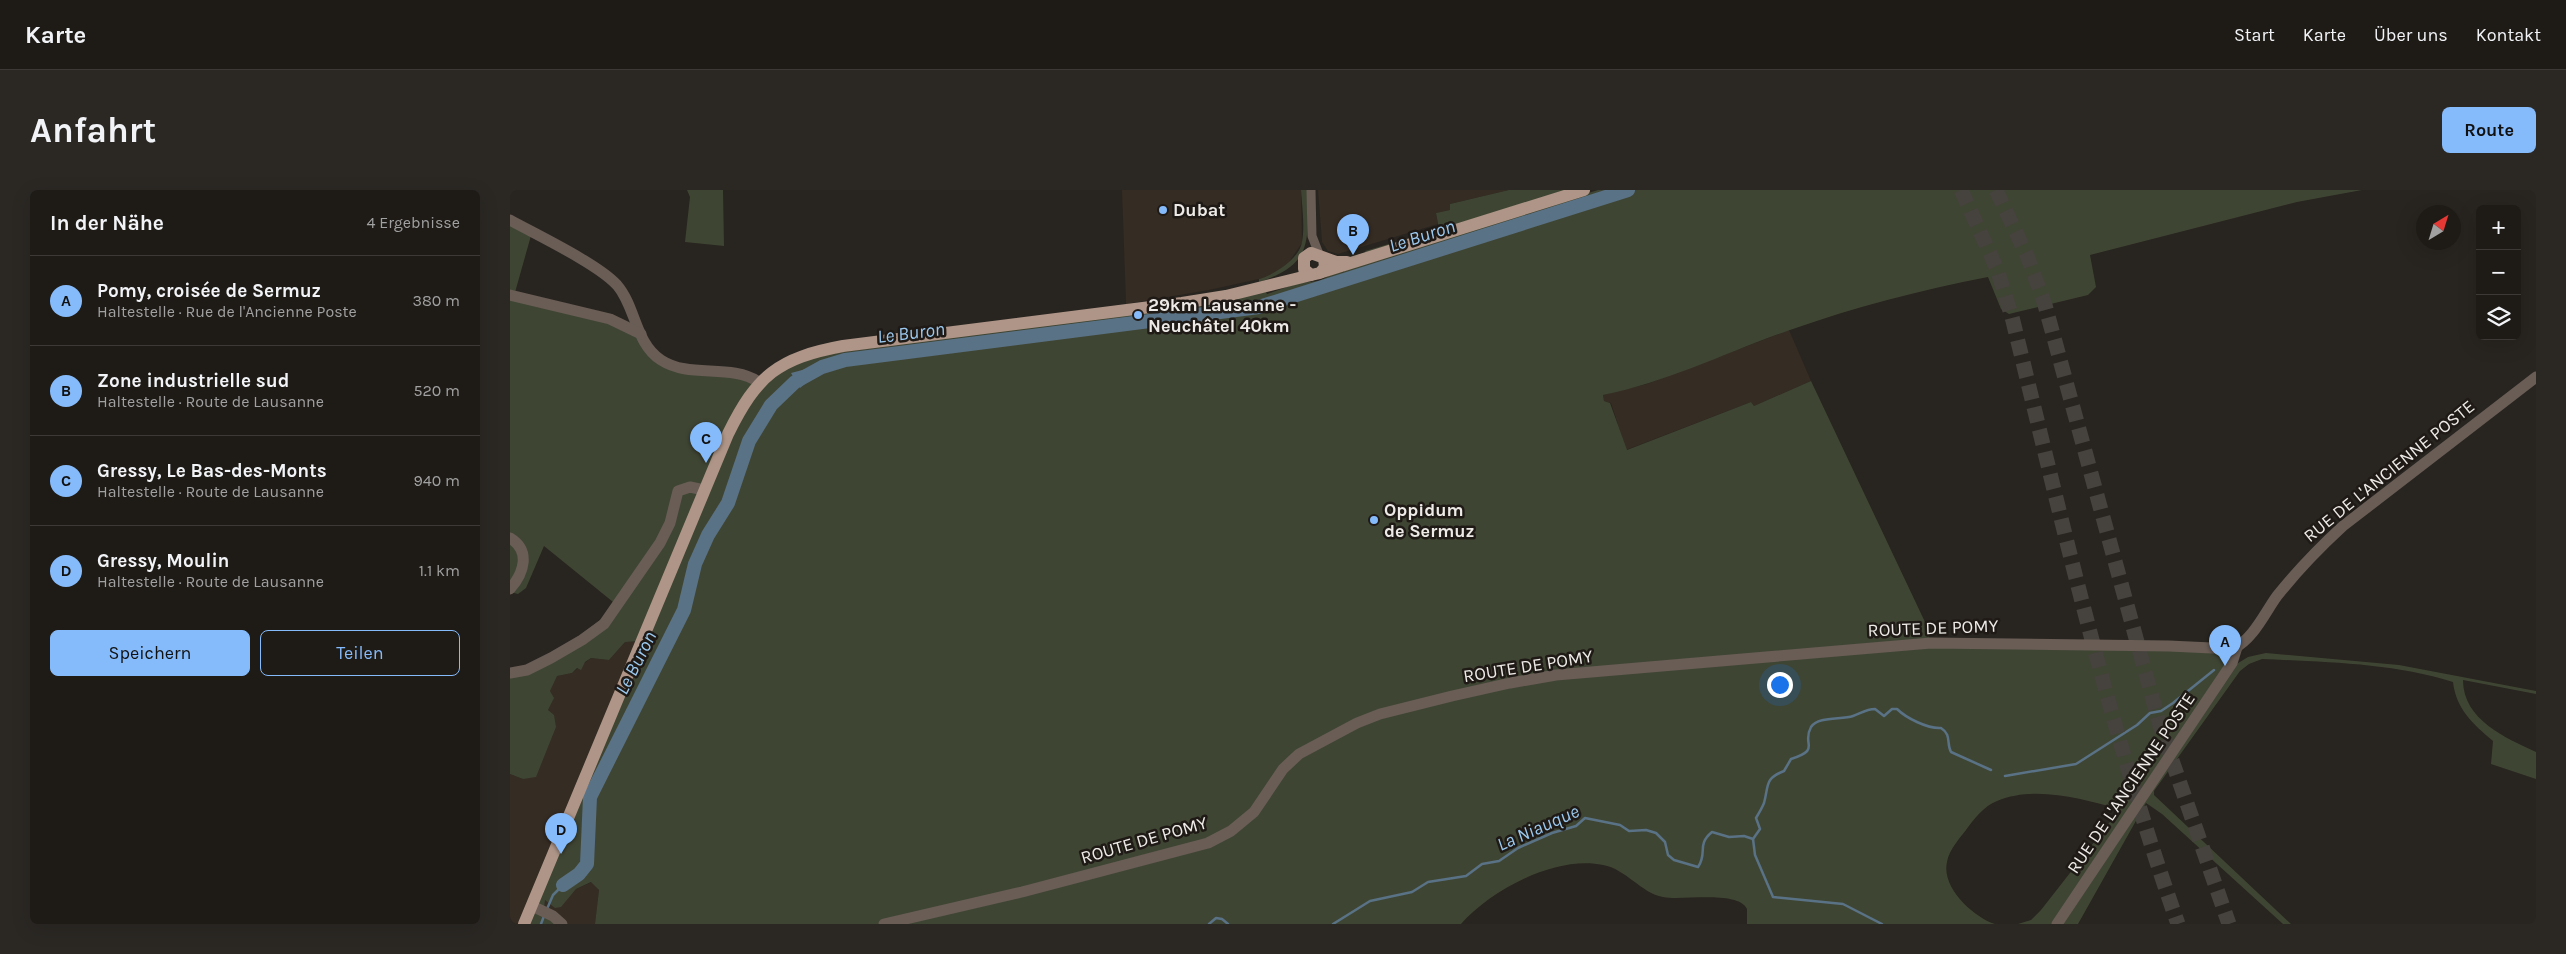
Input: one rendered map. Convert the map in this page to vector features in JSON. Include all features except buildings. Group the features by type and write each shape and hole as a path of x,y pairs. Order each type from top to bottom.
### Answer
{"main road":[{"path":"524,924 536,908 704,490 737,416 759,382 787,362 827,349 1226,296 1316,274 1584,190"},
{"path":"1264,286 1292,271 1311,253 1340,262 1355,262"},
{"path":"1316,274 1325,267 1321,256"},
{"path":"1304,258 1304,269 1316,274"}],"street":[{"path":"1304,258 1312,236 1311,190"},
{"path":"510,220 604,274 617,285 653,354 667,363 687,369 742,375 759,382"},
{"path":"1312,236 1321,256"},
{"path":"510,295 619,322 641,334"},
{"path":"619,322 627,302"},
{"name":"RUE DE L'ANCIENNE POSTE","path":"2057,924 2232,663 2237,647 2252,635 2277,597 2314,553 2343,526 2536,377"},
{"path":"510,673 527,670 551,658 582,640 604,624 619,606 666,533 678,491 690,486 704,490"},
{"path":"510,538 519,546 524,559 521,572 510,589"},
{"name":"ROUTE DE POMY","path":"884,924 1022,892 1208,843 1244,822 1257,807 1283,769 1299,754 1328,737 1374,716 1510,683 1556,675 1931,643 2169,646 2233,649 2237,647"},
{"path":"536,908 553,916 562,924"}],"shaded area":[{"path":"1122,190 1301,190 1302,243 1287,265 1268,277 1209,290 1126,304"},
{"path":"1318,190 1509,190 1450,204 1451,210 1436,213 1438,224 1338,254 1328,251 1322,242"},
{"path":"1789,330 1811,381 1754,406 1751,402 1626,450 1611,403 1604,401 1603,395 1647,384"},
{"path":"642,641 524,924 510,924 510,774 523,779 555,727 548,710 553,699 550,691 553,681 557,676 572,673 591,658 609,660 625,642"},
{"path":"592,882 599,890 595,924 562,924 544,911 545,900 560,907 576,889"}],"green space":[{"path":"687,190 723,190 724,246 685,242 690,197"},
{"path":"1301,190 1307,190 1308,223 1304,248 1299,258 1290,267 1277,275 1259,282 1259,279 1272,274 1285,265 1297,254 1300,248 1303,229"},
{"path":"1509,190 1571,190 1366,253 1365,251 1439,229 1436,213 1450,210 1450,204"},
{"path":"1598,190 2362,190 2297,202 2090,255 2096,287 2088,295 2009,314 2001,309 1988,277 1963,282 1913,293 1839,314 1767,339 1674,375 1603,395 1604,401 1610,403 1627,450 1751,402 1754,406 1811,381 1925,622 1931,643 2237,647 2053,924 2018,924 2031,920 2041,910 2120,809 2058,795 2027,794 1997,801 1984,809 1952,849 1948,858 1946,872 1949,882 1961,900 1978,915 1995,924 1747,924 1747,909 1742,903 1721,898 1671,898 1655,895 1611,867 1585,863 1545,870 1526,878 1489,899 1461,924 595,924 599,890 591,882 576,889 561,907 555,908 545,900 544,911 562,924 524,924 641,641 625,642 609,660 591,658 585,662 581,670 577,668 572,673 557,676 550,691 554,698 548,710 554,715 556,727 536,777 523,779 510,774 510,673 551,658 618,606 544,546 526,588 518,594 510,592 510,220 532,232 514,296 619,322 660,359 754,379 794,359 1266,292 1267,294 1298,283 1319,281 1335,273 1344,272 1344,270"},
{"path":"2266,653 2399,665 2536,691 2536,694 2463,680 2465,694 2470,706 2478,717 2500,734 2536,752 2536,779 2491,764 2493,741 2472,722 2462,708 2453,682 2406,671 2359,664 2262,659 2249,664 2240,671 2154,791 2154,795 2291,924 2283,924 2162,814 2146,803 2078,924 2060,924 2235,665 2248,657"}],"water":[{"path":"810,368 813,377 800,388 791,373"}],"waterway":[{"name":"Le Buron","path":"563,885 579,874 587,864 590,797 684,610 695,564 708,535 728,503 749,441 771,405 795,382 822,367 845,360 1259,307 1628,190"},
{"path":"2005,776 2076,764 2137,725 2150,713 2161,711 2173,703 2214,670"},
{"path":"1882,924 1843,904 1773,897 1755,855 1753,839 1760,829 1756,818 1764,803 1770,780 1784,771 1791,759 1806,752 1809,746 1809,733 1814,724 1819,721 1853,716 1875,709 1884,716 1892,709 1897,709 1918,722 1930,727 1941,728 1948,736 1951,752 1991,770"},
{"name":"La Niauque","path":"1333,924 1370,901 1412,892 1428,882 1466,876 1482,864 1499,861 1518,848 1552,833 1576,826 1585,818 1620,825 1629,831 1646,830 1656,833 1665,842 1668,855 1674,860 1698,867 1701,862 1704,841 1712,832 1729,837 1744,836 1753,839"},
{"name":"Le Buron","path":"547,909 553,895 563,885"},
{"name":"Le Buron","path":"541,924 544,916"},
{"name":"La Niauque","path":"1209,924 1216,918 1222,919 1228,924"}],"tunnel":[{"path":"1961,190 1997,269 2012,317 2068,546 2108,699 2153,849 2178,924"},
{"path":"1996,190 2028,258 2045,305 2160,726 2229,924"}],"place":[{"name":"Dubat","path":"1163,210"},
{"name":"Zone industrielle sud","path":"1353,255"},
{"name":"29km Lausanne - Neuchâtel 40km","path":"1138,315"},
{"name":"Gressy, Le Bas-des-Monts","path":"706,463"},
{"name":"Oppidum de Sermuz","path":"1374,520"},
{"name":"Pomy, croisée de Sermuz","path":"2225,666"},
{"name":"Gressy, Moulin","path":"561,854"}]}
